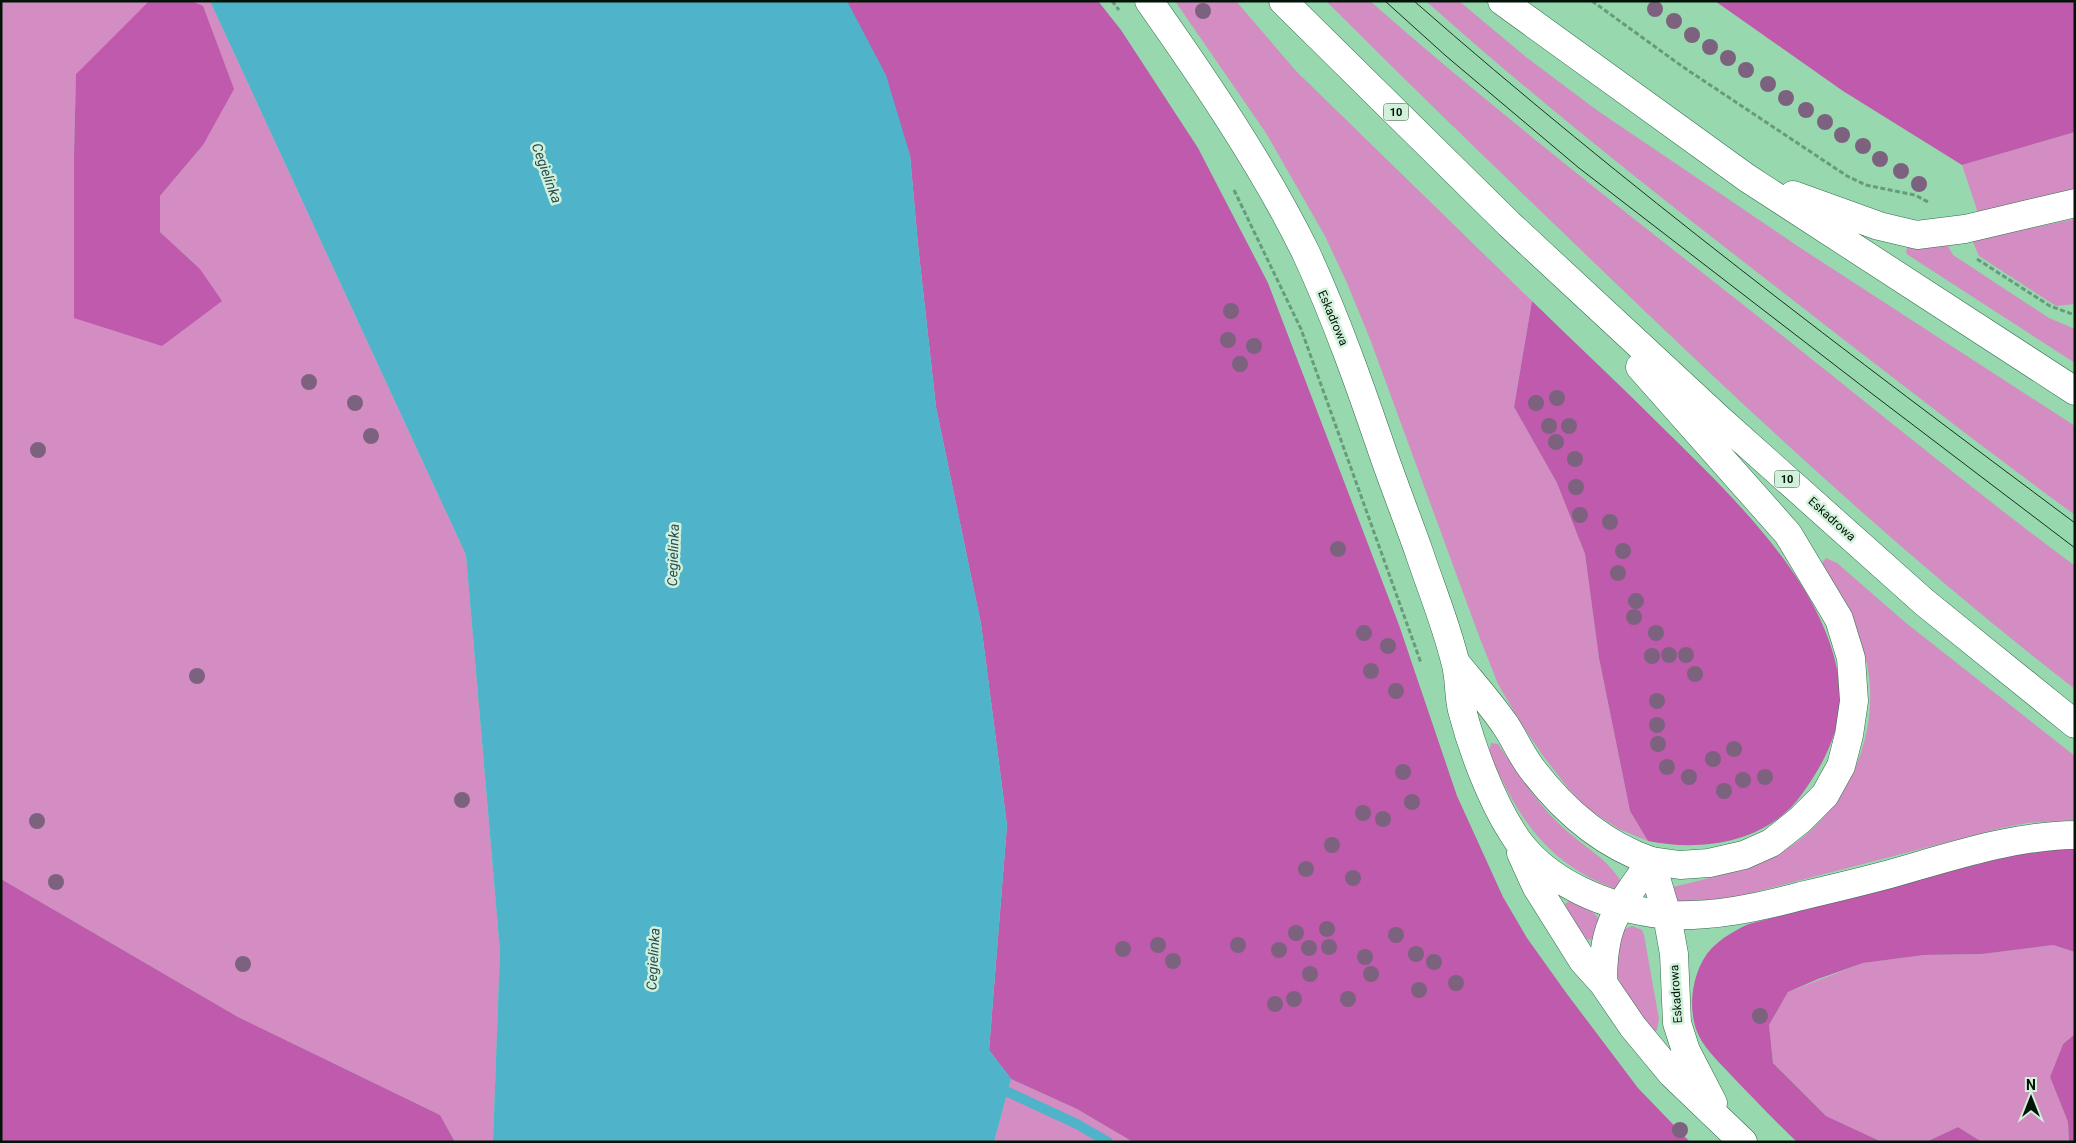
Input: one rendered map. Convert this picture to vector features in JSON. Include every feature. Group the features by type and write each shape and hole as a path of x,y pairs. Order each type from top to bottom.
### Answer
{"main road":[{"name":"Eskadrowa","path":"1149,1 1187,55 1264,177 1306,253 1352,361 1456,663 1461,708 1472,743 1492,793 1536,886 1583,961 1603,983 1633,1026 1672,1074 1742,1142"},
{"name":"10","path":"1283,1 1509,224"},
{"path":"1502,1 1746,178 2075,391"},
{"path":"1746,178 1879,226 1917,235 1965,229 2075,203"},
{"name":"Eskadrowa","path":"1509,224 1718,418 1924,602 2075,724"},
{"path":"1509,224 1726,461 1788,534 1838,619 1851,658 1854,701 1849,735 1841,766 1825,795 1800,820 1771,843 1744,855 1709,863 1680,865 1651,861 1612,921 1606,939 1603,983"},
{"name":"Eskadrowa","path":"1456,663 1502,721 1530,768 1564,807 1609,842 1651,861 1667,915 1674,954 1677,1023 1686,1051 1723,1123"},
{"name":"Eskadrowa","path":"1512,834 1540,866 1571,885 1595,897 1622,906 1642,912 1667,915"},
{"path":"1667,915 1693,916 1732,912 1889,874 1962,853 2016,841 2075,835"}],"path":[{"path":"1592,1 1683,67 1846,176 1866,185 1915,195 1933,207"},
{"path":"1973,257 2050,306 2075,315"}],"shaded area":[{"path":"1,1 149,1 76,74 74,317 200,269 160,232 160,196 203,145 203,7 192,1 210,1 466,555 500,951 493,1142 455,1142 440,1115 238,1017 1,879"},
{"path":"149,1 192,1 203,6 234,89 203,145 160,196 160,232 200,269 222,301 162,346 74,318 76,74"},
{"path":"847,1 1098,1 1121,30 1198,148 1268,283 1399,625 1457,796 1503,897 1527,938 1638,1088 1690,1142 1133,1142 1077,1109 1011,1079 989,1050 1007,825 981,624 936,407 910,155"},
{"path":"1175,1 1236,1 1296,71 1532,301 1514,407 1557,483 1585,554 1599,658 1630,811 1648,841 1619,829 1588,809 1568,788 1544,757 1522,725 1498,684 1370,339 1325,236 1266,133"},
{"path":"1326,1 1370,1 1572,170 1963,480 2075,566 2075,689 1959,596 1792,449 1439,113"},
{"path":"1426,1 1459,1 1526,57 1598,111 1802,249 2075,426 2075,515 1927,404 1645,185 1556,113"},
{"path":"1715,1 2075,1 2075,132 1962,165 1843,91"},
{"path":"2075,132 2075,191 1978,213 1962,165"},
{"path":"2075,219 2075,304 2056,306 1979,256 1972,240"},
{"path":"1908,245 1948,246 1953,255 2049,318 2075,329 2075,363 1908,255 1906,252"},
{"path":"1532,301 1633,398 1749,516 1800,583 1820,618 1834,655 1840,692 1838,720 1830,746 1817,771 1788,811 1771,824 1752,833 1732,840 1711,844 1669,844 1648,841 1630,811 1599,658 1585,554 1557,483 1514,407"},
{"path":"1826,558 1837,563 1906,623 2075,756 2075,820 2027,823 2002,828 1728,899 1672,902 1673,887 1753,865 1778,854 1802,838 1823,818 1841,795 1854,769 1864,742 1869,713 1870,685 1865,656 1857,632 1822,563"},
{"path":"1491,743 1498,744 1530,791 1558,823 1597,855 1616,874 1621,882 1616,889 1592,879 1571,866 1552,852 1537,835 1523,817 1500,775 1489,752"},
{"path":"2075,848 2075,952 2053,945 1982,954 1924,955 1863,963 1788,992 1769,1025 1773,1063 1826,1116 1882,1142 1797,1142 1717,1060 1699,1036 1695,1026 1692,1003 1695,979 1699,968 1711,949 1724,938 1749,924 2017,854"},
{"path":"1,879 238,1017 440,1115 455,1142 1,1142"},
{"path":"1569,901 1590,910 1599,919 1594,938 1591,940 1586,939 1566,908 1565,904"},
{"path":"1632,926 1642,930 1644,935 1659,1019 1657,1030 1654,1032 1629,999 1617,973 1617,955 1623,930"},
{"path":"2053,945 2075,952 2075,1034 2063,1044 2050,1077 2068,1122 2069,1142 1982,1142 1958,1127 1926,1142 1882,1142 1826,1116 1773,1063 1769,1025 1788,992 1863,963 1924,955 1982,954"},
{"path":"2075,1034 2075,1142 2069,1142 2068,1122 2050,1077 2063,1044"},
{"path":"1011,1079 1077,1109 1133,1142 994,1142"},
{"path":"1958,1127 1982,1142 1926,1142"}],"water":[{"name":"Cegielinka","path":"210,1 847,1 886,75 910,155 936,407 981,624 1007,825 989,1050 1011,1079 994,1142 493,1142 500,951 466,555"}],"waterway":[{"path":"1008,1092 1077,1124 1108,1142"}],"tram line":[{"path":"1385,1 1446,56 1579,168 2075,548"},
{"path":"1414,1 1575,137 1739,268 1906,397 2075,523"}]}
